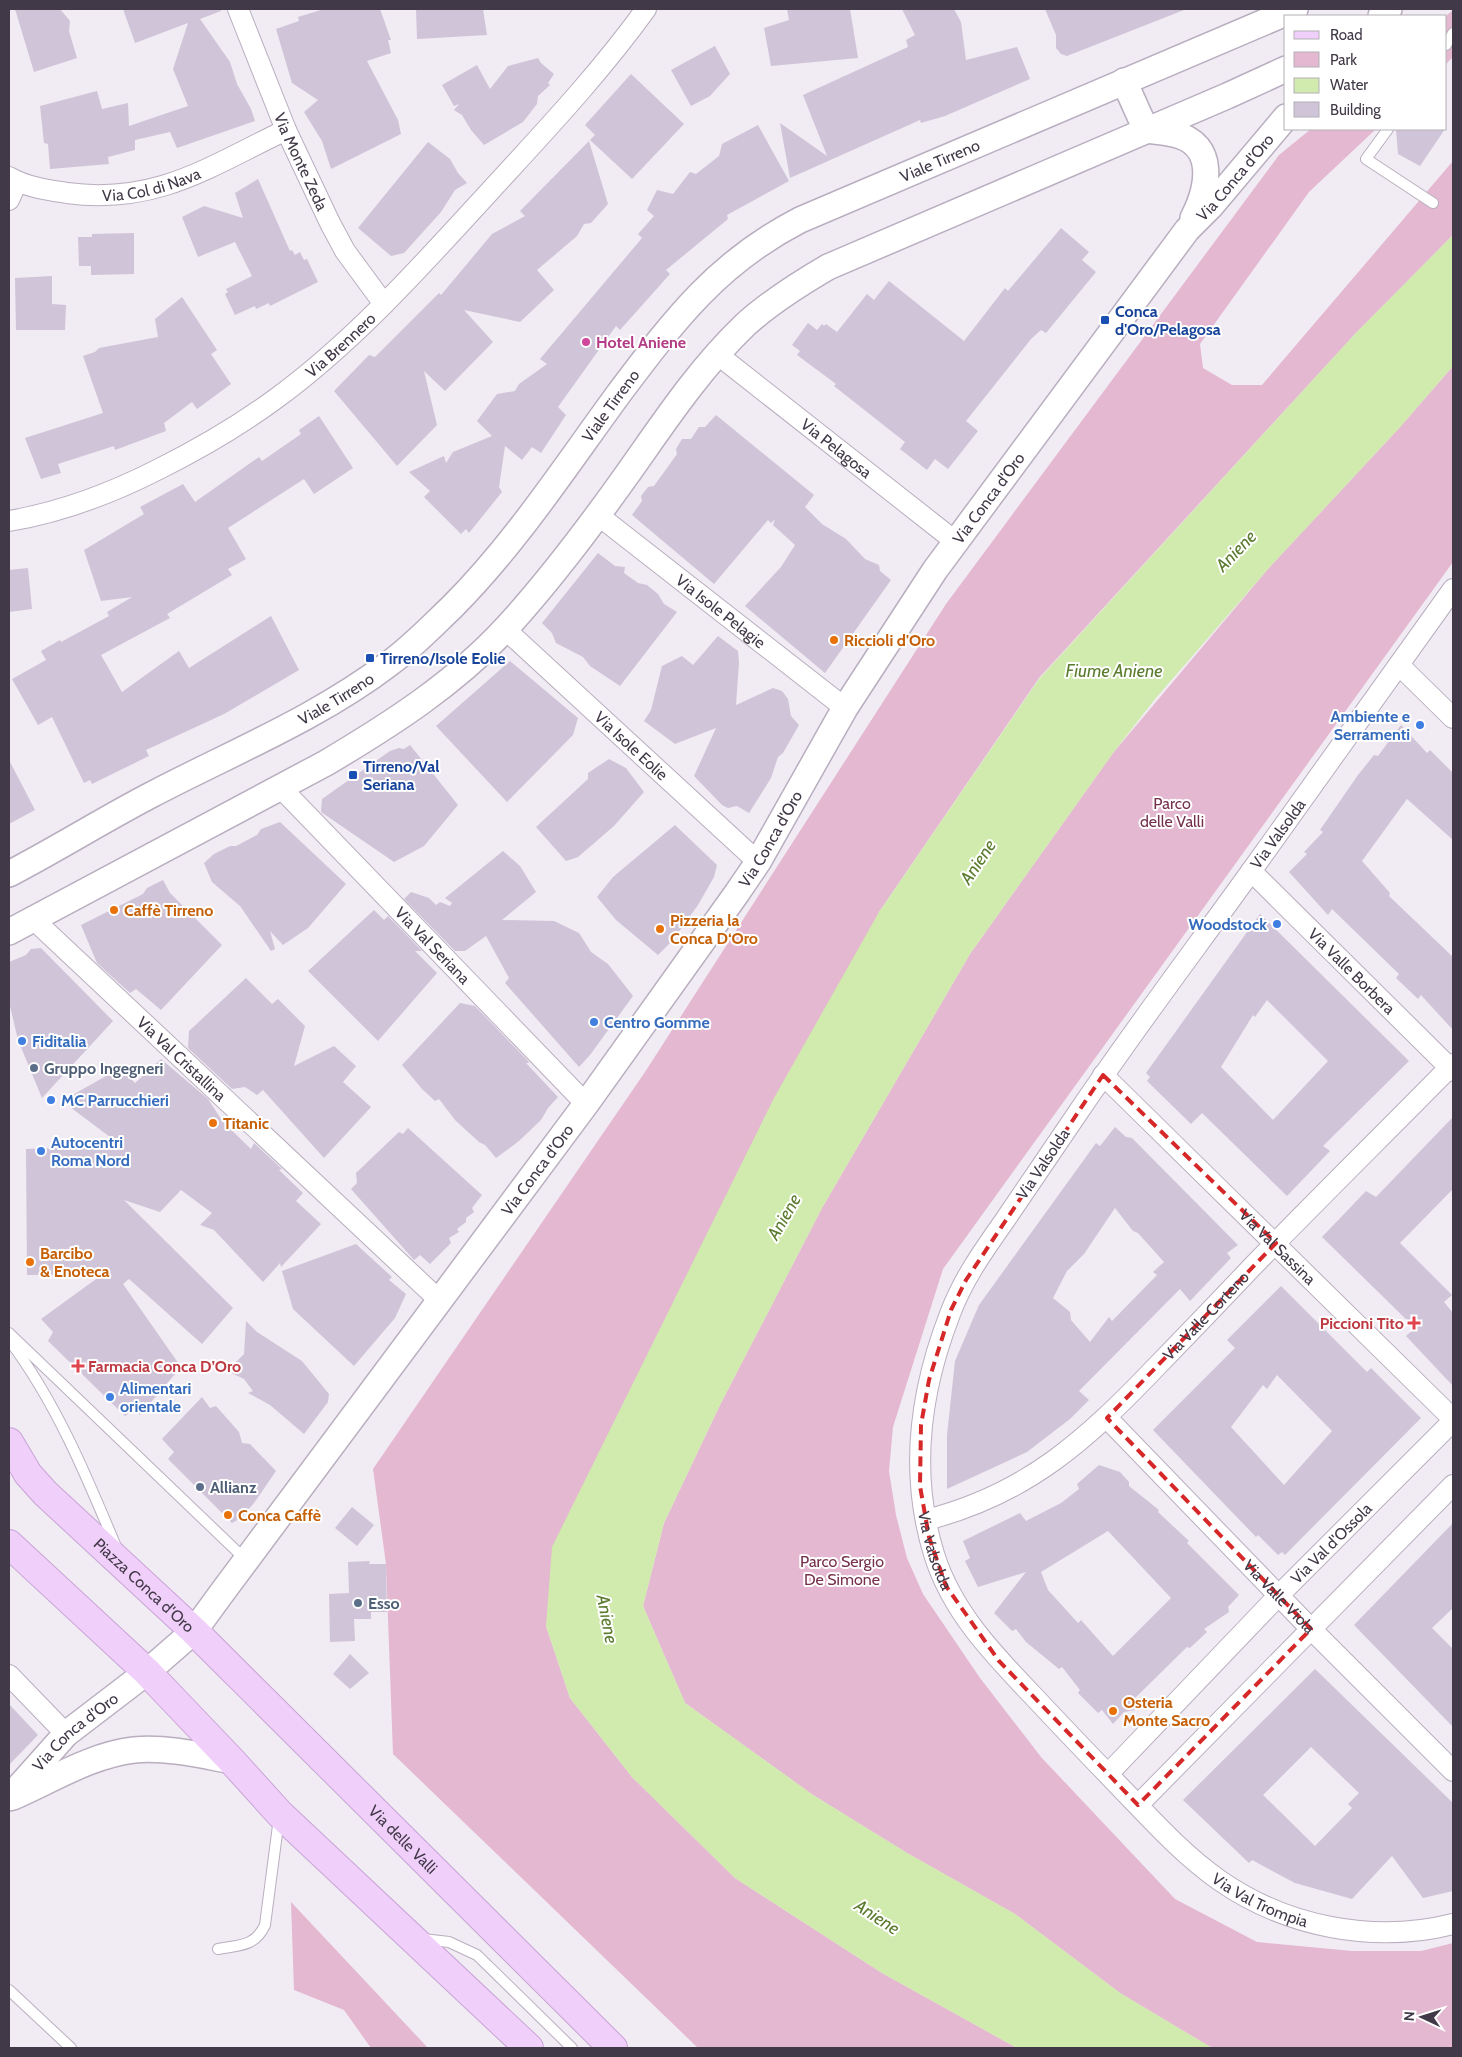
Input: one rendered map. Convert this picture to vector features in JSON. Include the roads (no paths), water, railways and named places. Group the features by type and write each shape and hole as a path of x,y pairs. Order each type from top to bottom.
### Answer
{"main road":[{"name":"Piazza Conca d'Oro","path":"9,1442 37,1484 194,1631"},
{"path":"9,1544 147,1672 280,1814 529,2048"},
{"name":"Via delle Valli","path":"194,1631 613,2048"}],"street":[{"name":"Via Monte Zeda","path":"238,9 286,130 345,251 384,304"},
{"name":"Via Brennero","path":"9,521 45,515 77,506 124,487 196,450 238,425 292,386 384,304 444,241 601,69 646,9"},
{"name":"Viale Tirreno","path":"9,874 148,796 304,716 358,686 393,662 453,606 490,565 680,314 724,271 756,246 800,220 1295,9"},
{"path":"9,932 139,860 280,788 352,747 408,710 445,682 505,629 598,515 681,398 717,354 746,324 772,303 828,267 1284,70"},
{"path":"1124,81 1146,130"},
{"name":"Via Conca d'Oro","path":"194,1631 586,1104 758,862 844,708 934,570 1187,230 1211,206 1284,119"},
{"name":"Via Col di Nava","path":"11,186 84,195 145,192 198,174 286,130"},
{"path":"1146,130 1175,134 1186,138 1198,149 1205,163 1204,191 1187,230"},
{"name":"Via Pelagosa","path":"717,354 956,542"},
{"name":"Via Isole Pelagie","path":"598,515 844,708"},
{"name":"Via Valsolda","path":"1108,1774 999,1660 964,1616 941,1574 926,1520 920,1486 921,1425 935,1356 951,1310 976,1262 1103,1075 1453,589"},
{"name":"Via Isole Eolie","path":"505,629 758,862"},
{"path":"1399,664 1453,718"},
{"name":"Via Val Seriana","path":"280,788 586,1104"},
{"name":"Via Valle Borbera","path":"1251,871 1452,1068"},
{"name":"Via Val Cristallina","path":"33,919 439,1300"},
{"name":"Via Valle Corteno","path":"926,1520 972,1506 1009,1490 1078,1444 1107,1418 1276,1243 1452,1068"},
{"name":"Via Val Sassina","path":"1103,1075 1276,1243 1453,1420"},
{"name":"Via Valle Viola","path":"1107,1418 1311,1629 1453,1771"},
{"name":"Via Val d'Ossola","path":"1108,1774 1279,1595 1453,1420"},
{"path":"1138,1805 1453,1485"},
{"name":"Piazza Conca d'Oro","path":"147,1672 194,1631"},
{"name":"Via Conca d'Oro","path":"9,1798 66,1734 147,1672"},
{"path":"9,1675 66,1734"},
{"path":"9,1798 95,1760 124,1752 170,1750 232,1761"},
{"name":"Via Val Trompia","path":"1108,1774 1191,1857 1218,1879 1250,1899 1277,1911 1319,1925 1358,1931 1410,1932 1453,1924"}],"lane":[{"path":"1387,130 1366,159 1433,203"},
{"path":"9,1333 246,1561"},
{"path":"9,1340 44,1394 85,1472 124,1566"},
{"path":"218,1950 250,1943 261,1934 265,1925 280,1814"},
{"path":"412,1939 449,1942 477,1955 572,2048"},
{"path":"9,1990 71,2048"}],"water":[{"path":"1453,235 1453,366 1401,426 1268,569 1155,699 1113,753 970,954 822,1208 720,1405 664,1523 643,1606 685,1703 813,1795 907,1853 1015,1914 1120,1993 1212,2048 1017,2048 882,1973 735,1878 632,1777 570,1698 546,1626 552,1547 774,1098 879,912 1039,679 1355,334"}],"place":[{"name":"Conca d'Oro/Pelagosa","path":"1105,320"},
{"name":"Hotel Aniene","path":"586,342"},
{"name":"Riccioli d'Oro","path":"834,640"},
{"name":"Tirreno/Isole Eolie","path":"370,658"},
{"name":"Ambiente e Serramenti","path":"1420,725"},
{"name":"Tirreno/Val Seriana","path":"353,775"},
{"name":"Caffè Tirreno","path":"114,910"},
{"name":"Woodstock","path":"1277,924"},
{"name":"Pizzeria la Conca D‘Oro","path":"660,929"},
{"name":"Centro Gomme","path":"594,1022"},
{"name":"Fiditalia","path":"22,1041"},
{"name":"Gruppo Ingegneri","path":"34,1068"},
{"name":"MC Parrucchieri","path":"51,1100"},
{"name":"Titanic","path":"213,1123"},
{"name":"Autocentri Roma Nord","path":"41,1151"},
{"name":"Barcibo & Enoteca","path":"30,1262"},
{"name":"Piccioni Tito","path":"1414,1323"},
{"name":"Farmacia Conca D’Oro","path":"78,1366"},
{"name":"Alimentari orientale","path":"110,1397"},
{"name":"Allianz","path":"200,1487"},
{"name":"Conca Caffè","path":"228,1515"},
{"name":"Esso","path":"358,1603"},
{"name":"Osteria Monte Sacro","path":"1113,1711"}],"water label":[{"name":"Aniene","path":"1236,551"},
{"name":"Fiume Aniene","path":"1114,671"},
{"name":"Aniene","path":"978,862"},
{"name":"Aniene","path":"784,1217"},
{"name":"Aniene","path":"607,1619"},
{"name":"Aniene","path":"877,1917"}],"park label":[{"name":"Parco delle Valli","path":"1172,812"},
{"name":"Parco Sergio De Simone","path":"842,1570"}]}
